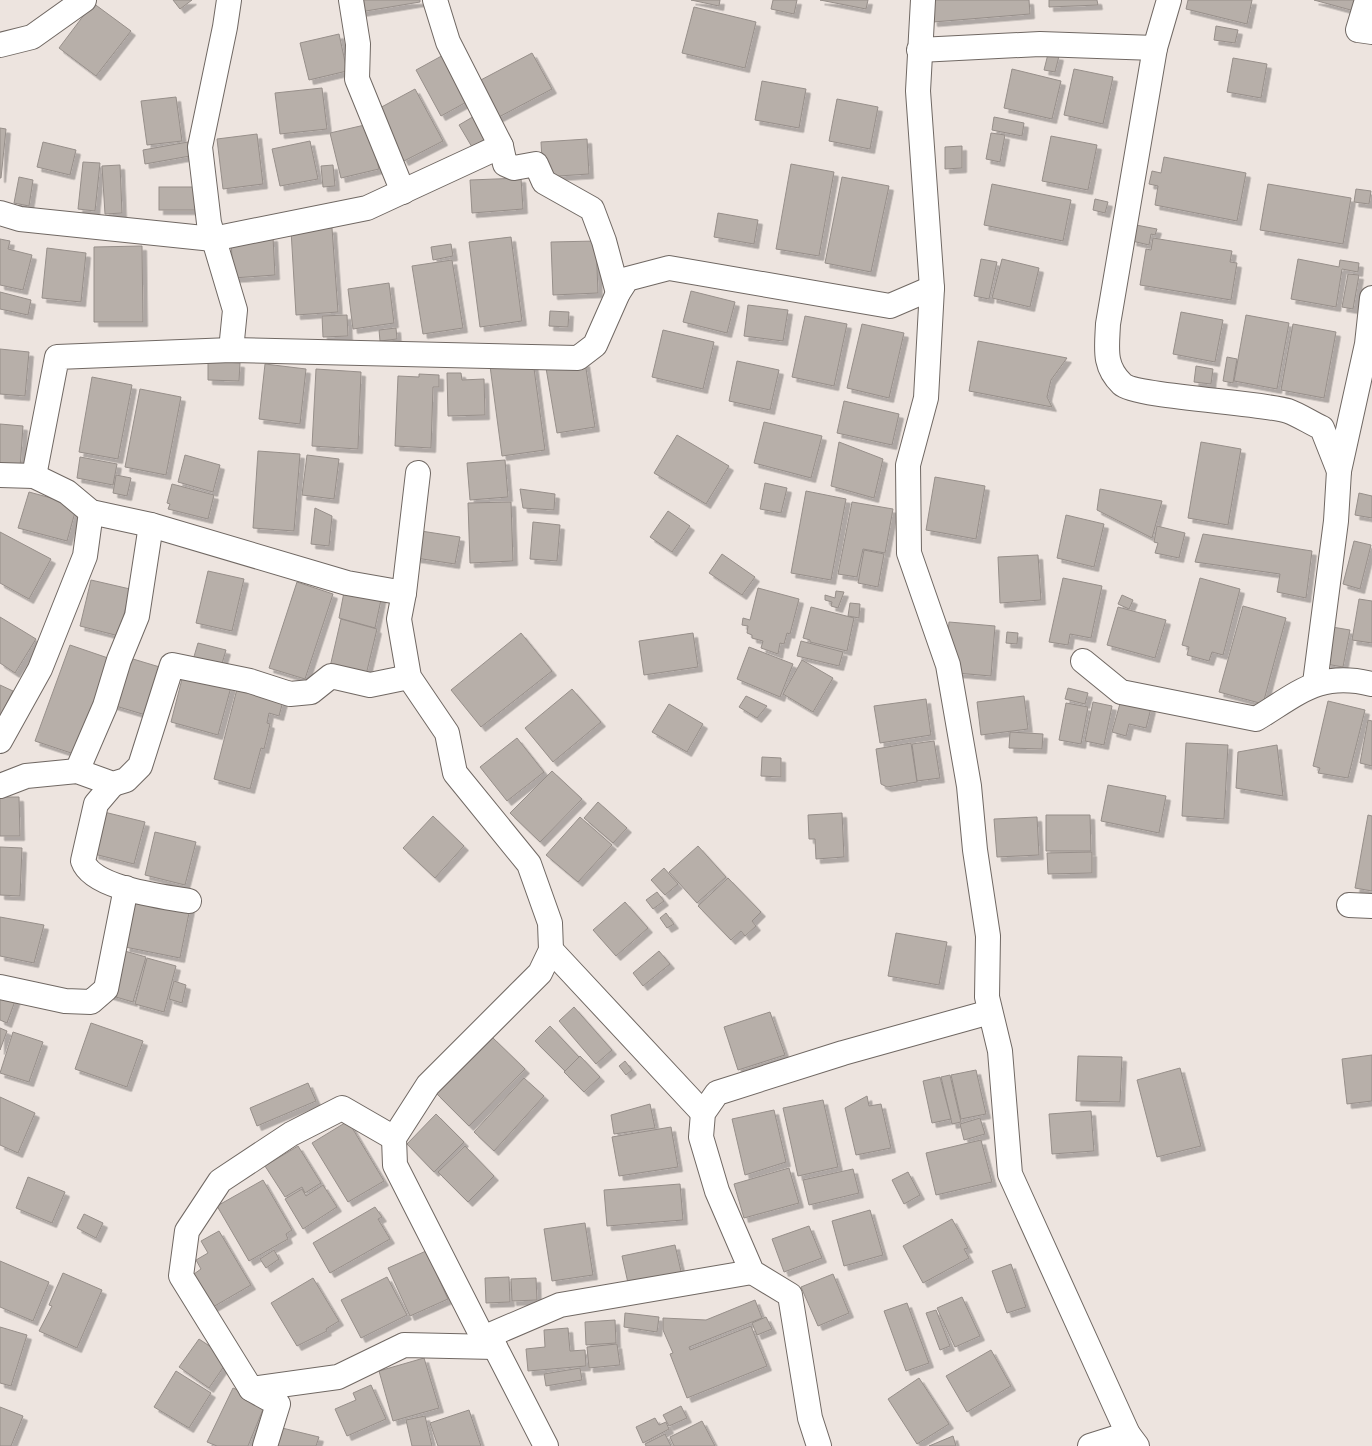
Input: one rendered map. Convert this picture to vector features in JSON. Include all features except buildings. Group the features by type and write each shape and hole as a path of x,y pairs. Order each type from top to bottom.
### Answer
{"street":[{"path":"0,45 32,38 84,0"},
{"path":"229,0 200,147 209,223 235,310 231,350"},
{"path":"351,0 358,44 357,79 403,192"},
{"path":"435,0 448,42 501,146 505,164 514,168 536,164 544,182 592,210 604,241 618,292"},
{"path":"923,0 918,50 918,91 932,288 926,398 908,465 909,553 948,666 968,776 975,850 988,936 986,997 1000,1051 1010,1174 1132,1440 1090,1446"},
{"path":"1169,0 1156,48 1108,324 1107,364 1123,386 1154,393 1228,401 1288,412 1322,428 1339,471"},
{"path":"1367,0 1358,30 1372,32"},
{"path":"918,50 1040,44 1156,48"},
{"path":"0,213 20,219 213,238 367,208 501,146"},
{"path":"34,476 57,357 231,350 578,358 595,345 618,292 627,279 669,268 890,306 932,288"},
{"path":"1315,683 1336,521 1339,471 1370,344 1372,298"},
{"path":"418,473 404,593 398,619 409,677 447,732 455,773 529,864 550,923 551,950 540,973 428,1084 394,1138 394,1165 546,1446"},
{"path":"0,475 34,476 67,492 91,512 151,525 347,584 404,593"},
{"path":"0,741 40,669 85,556 91,512"},
{"path":"77,771 105,706 119,660 137,616 151,525"},
{"path":"1083,661 1121,692 1256,719 1315,683 1351,679 1372,684"},
{"path":"189,901 126,888 95,876 86,870 82,861 96,804 113,784 126,780 140,766 172,665 250,681 290,694 310,692 331,676 370,685 409,677"},
{"path":"0,786 26,776 77,771 113,784"},
{"path":"0,987 65,1001 91,1002 106,989 126,888"},
{"path":"551,950 703,1113"},
{"path":"819,1446 810,1418 790,1295 752,1272 712,1173 701,1137 703,1113 717,1093 843,1053 990,1012"},
{"path":"265,1446 278,1404 251,1390 181,1276 187,1231 220,1181 291,1134 342,1108 394,1138"},
{"path":"251,1390 338,1377 404,1345 489,1342 560,1304 752,1272"}]}
